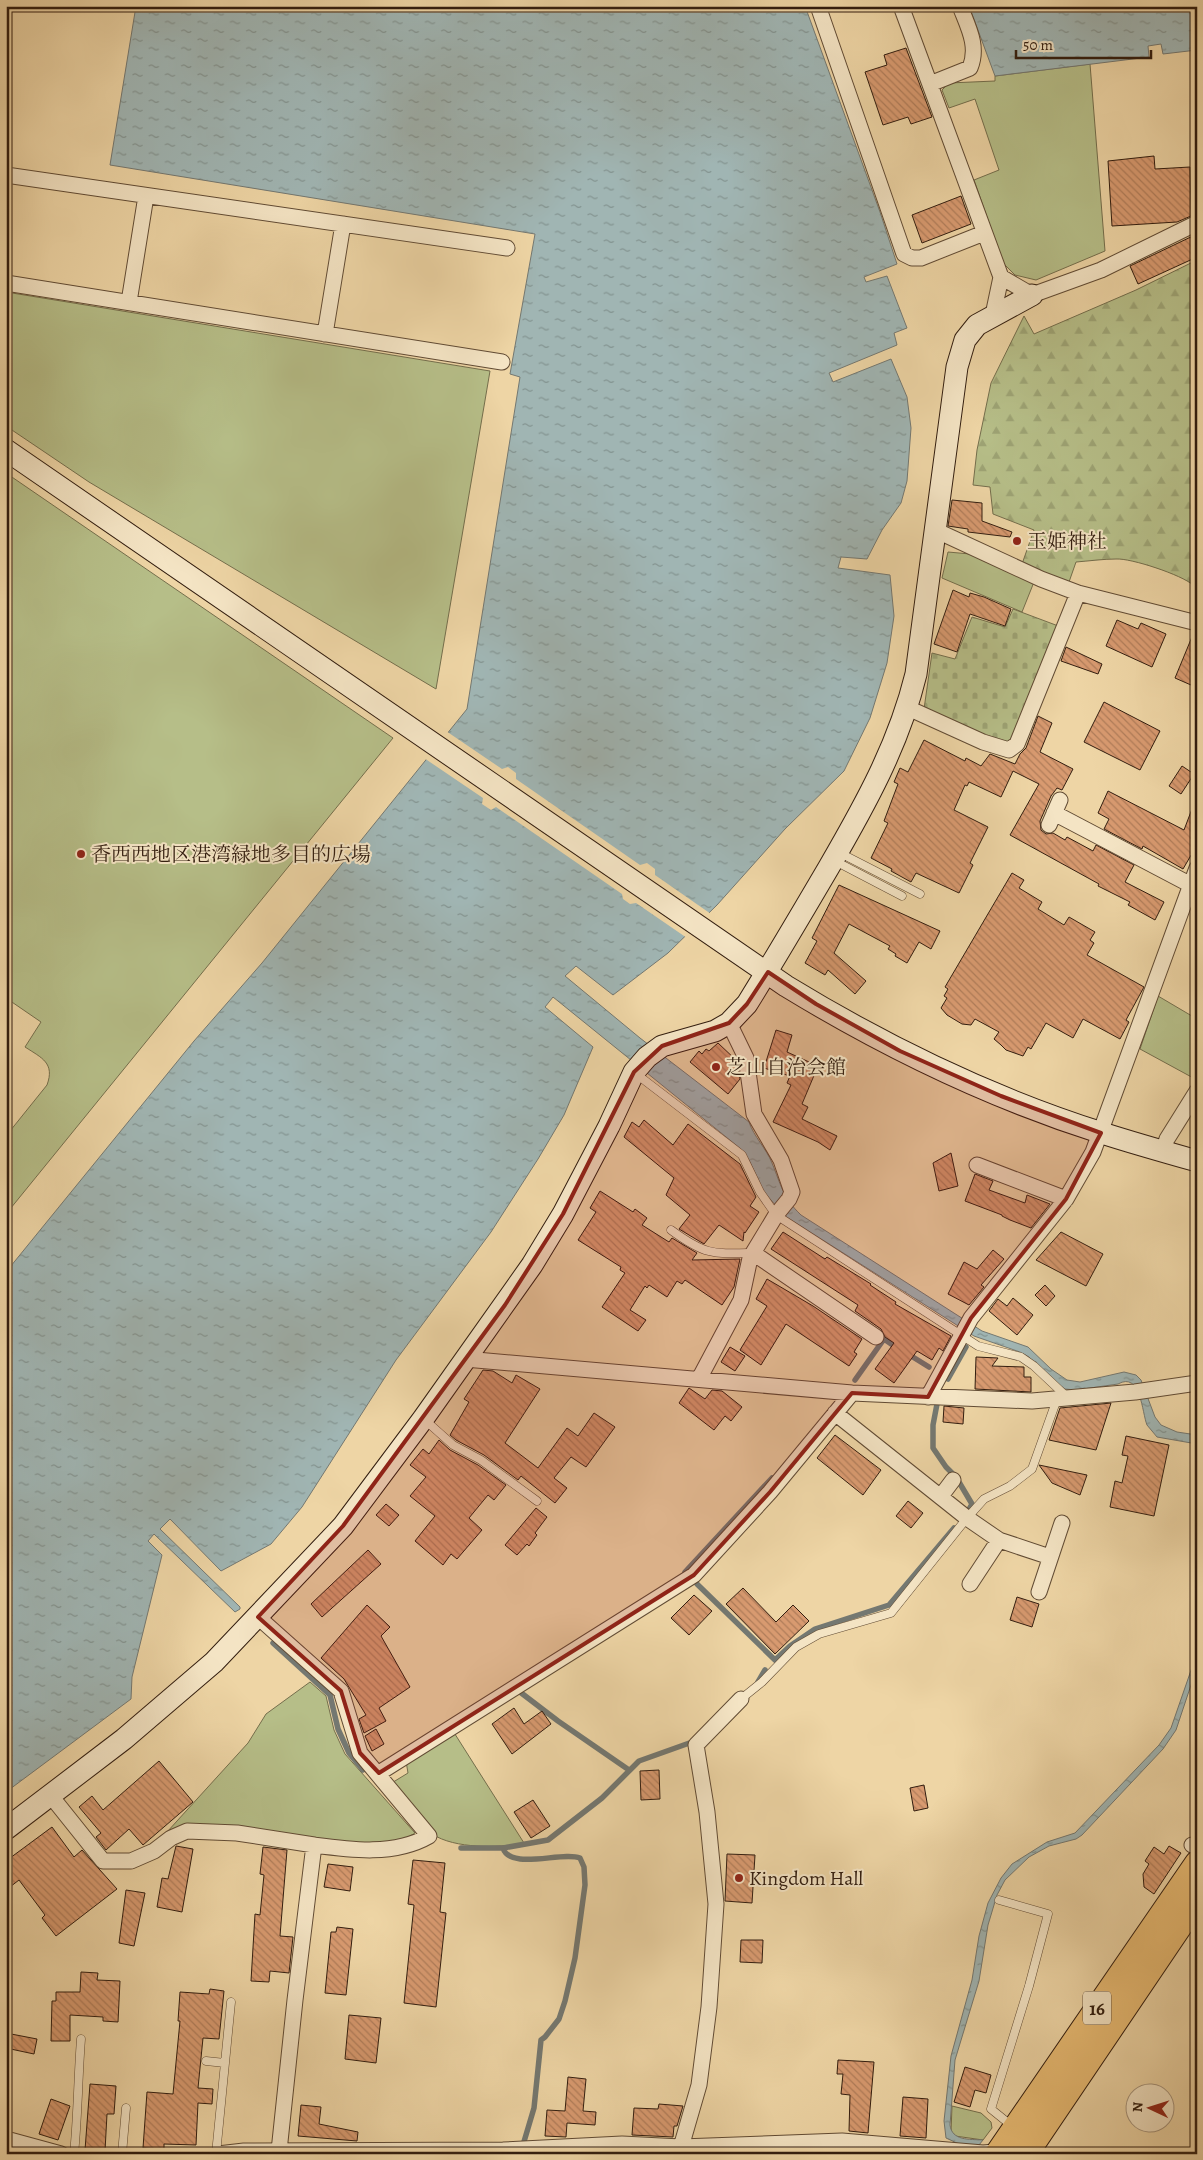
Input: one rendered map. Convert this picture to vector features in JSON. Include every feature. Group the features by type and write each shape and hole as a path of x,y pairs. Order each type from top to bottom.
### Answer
{"main road":[{"name":"16","path":"1026,2140 1195,1852"},
{"name":"16","path":"997,2153 1026,2140 1197,1902"}],"street":[{"path":"818,6 904,254 912,258 921,258 984,233"},
{"path":"901,6 1001,276 993,315"},
{"path":"930,84 970,68 974,58 974,45 960,6"},
{"path":"6,175 507,248"},
{"path":"129,302 146,196"},
{"path":"6,1829 168,1702 214,1662 343,1526 505,1305 542,1248 609,1126 634,1072 646,1057 662,1046 715,1031 729,1023 747,1004 768,972 835,856 890,754 908,708 916,674 956,367 965,340 977,326 993,315 1032,294 1102,270 1197,222"},
{"path":"325,334 343,224"},
{"path":"1001,276 1032,294"},
{"path":"6,283 502,362"},
{"path":"6,450 786,986 816,1004 900,1051 1001,1096 1101,1133 1197,1161"},
{"path":"935,530 1041,580 1078,594 1197,623"},
{"path":"908,708 990,745 1009,750 1018,744 1078,594"},
{"path":"1054,813 1194,887"},
{"path":"928,1397 971,1318 1066,1199 1101,1133 1194,887 1197,868"},
{"path":"699,1379 741,1300 750,1258 792,1192 781,1160 754,1114 746,1058 729,1023"},
{"path":"1163,1151 1167,1139 1197,1091"},
{"path":"977,1165 1066,1199"},
{"path":"753,1253 876,1337"},
{"path":"465,1359 852,1392 1032,1401 1197,1384"},
{"path":"379,1773 694,1575 770,1492 852,1392"},
{"path":"835,1413 967,1518 998,1540 1050,1557"},
{"path":"941,1496 953,1480"},
{"path":"1039,1592 1062,1522"},
{"path":"970,1584 998,1540"},
{"path":"50,1796 102,1861 131,1861 154,1851 170,1838 186,1831 237,1833 360,1851 384,1849 420,1841 429,1836 379,1773 360,1753 341,1691 258,1617"},
{"path":"680,2150 699,2084 709,2007 716,1904 707,1812 696,1745 741,1699"},
{"path":"286,2152 295,2000 314,1845"},
{"path":"6,2139 61,2154"},
{"path":"217,2154 244,2151 503,2150 622,2144 680,2150 842,2141 997,2153"}],"lane":[{"path":"835,856 920,894"},
{"path":"835,856 902,896"},
{"path":"634,1072 742,1155 760,1192 776,1215 960,1336 978,1346 1021,1357 1034,1366 1062,1399 1032,1469 1010,1486 984,1499 891,1612 819,1634 796,1647 762,1682 741,1699"},
{"path":"671,1230 702,1251 719,1254 753,1253"},
{"path":"423,1419 453,1445 481,1460 537,1501"},
{"path":"999,1900 1048,1914 1029,1986 991,2109 1026,2140"},
{"path":"217,2154 231,2002"},
{"path":"74,2154 81,2039"},
{"path":"206,2061 225,2063"},
{"path":"122,2154 126,2108"}],"highlighted area":[{"path":"768,972 816,1004 900,1051 1001,1096 1101,1133 1066,1199 971,1318 928,1397 852,1393 770,1492 694,1575 379,1773 360,1753 341,1691 258,1617 343,1526 505,1305 563,1214 634,1072 662,1046 729,1023 747,1004"}],"green space":[{"path":"1090,64 1105,251 1036,280 1015,275 1003,263 974,180 999,170 975,99 949,108 942,90 949,83 995,81 995,76"},
{"path":"1197,260 1197,562 1193,585 1168,572 1123,559 1076,562 1069,582 1022,564 1034,530 993,514 990,487 973,485 977,450 991,383 1024,316 1034,334 1136,290"},
{"path":"6,292 490,371 436,689 89,482 6,426"},
{"path":"6,473 393,738 6,1214 6,1136 47,1085 49,1071 42,1058 25,1047 41,1022 6,998"},
{"path":"948,552 970,554 1034,582 1022,612 942,578"},
{"path":"1013,609 1061,627 1009,745 924,709 932,653 955,659 972,617 1005,627"},
{"path":"1158,996 1197,1019 1197,1080 1140,1049"},
{"path":"310,1682 326,1696 334,1730 345,1754 415,1833 395,1841 360,1845 167,1832 248,1743 266,1714"},
{"path":"453,1731 524,1843 502,1846 477,1846 441,1839 428,1831 390,1784 408,1773 406,1761"},
{"path":"952,2106 981,2113 991,2122 992,2128 983,2140 955,2136 951,2132"}],"water":[{"path":"136,6 805,6 897,264 864,277 866,282 887,276 907,328 894,333 897,345 829,373 833,382 891,359 907,397 911,428 907,481 901,503 882,530 867,559 841,557 838,568 890,575 894,616 887,663 870,718 844,771 785,829 717,905 668,953 613,995 576,966 565,976 640,1038 749,1122 769,1158 786,1197 801,1215 982,1331 1028,1347 1051,1369 1067,1380 1080,1382 1124,1372 1136,1375 1141,1380 1155,1417 1161,1425 1177,1432 1197,1435 1197,1444 1157,1437 1147,1425 1139,1395 1132,1383 1126,1382 1076,1390 1065,1389 1051,1379 1029,1357 974,1336 785,1216 764,1192 749,1160 741,1149 553,997 545,1007 593,1047 564,1115 491,1232 396,1360 302,1507 271,1544 221,1571 170,1519 160,1529 240,1609 235,1612 154,1534 148,1541 162,1555 132,1677 131,1699 6,1792 6,1272 194,1041 262,963 467,709 520,377 510,374 535,234 110,165"},
{"path":"969,6 1197,6 1197,50 1163,54 1161,44 1148,46 1149,57 995,76"},
{"path":"1197,1653 1197,1667 1176,1730 1163,1749 1082,1835 1076,1839 1049,1846 1029,1857 1005,1880 997,1895 988,1925 979,1981 955,2060 950,2125 951,2130 958,2137 983,2140 979,2145 959,2144 946,2138 944,2121 951,2056 972,1980 979,1936 988,1903 1001,1878 1012,1864 1047,1842 1075,1833 1159,1745 1171,1728"}],"pier":[{"path":"446,731 502,769 508,767 516,773 516,779 640,865 647,863 655,869 655,875 711,914 687,938 636,903 630,904 623,899 622,894 496,807 491,810 482,804 483,798 424,758"}],"building":[{"path":"906,48 932,117 911,124 908,117 883,125 865,72 887,65 884,55"},
{"path":"1154,156 1155,169 1190,167 1191,216 1177,222 1112,226 1108,161"},
{"path":"961,196 971,224 922,243 912,215"},
{"path":"1197,234 1197,257 1138,284 1130,266"},
{"path":"952,500 982,503 982,521 1012,532 1010,537 968,532 968,529 948,526"},
{"path":"953,590 969,597 970,593 984,597 1011,609 1005,626 970,614 957,652 934,644"},
{"path":"1117,620 1138,629 1141,623 1166,634 1152,667 1106,646"},
{"path":"1194,632 1197,632 1197,670 1191,685 1175,678"},
{"path":"1066,647 1102,664 1098,674 1061,661"},
{"path":"1104,702 1160,731 1140,770 1084,742"},
{"path":"1038,716 1052,723 1040,752 1073,769 1062,790 1057,788 1051,796 1040,821 1041,830 1046,834 1053,833 1065,840 1067,837 1093,851 1096,845 1134,865 1125,882 1164,902 1155,920 1128,905 1130,902 1098,886 1099,884 1010,835 1039,784 1013,771 1001,797 969,782 967,786 965,785 954,810 988,827 970,863 973,865 959,893 916,873 911,882 871,858 888,823 884,821 898,784 894,782 900,768 908,772 924,740 965,761 966,758 981,766 990,754 1015,764 1020,754 1026,748"},
{"path":"1182,766 1194,774 1181,794 1169,786"},
{"path":"1108,791 1184,830 1195,801 1197,802 1197,845 1183,869 1143,846 1142,849 1104,829 1109,819 1098,813"},
{"path":"1012,873 1024,880 1019,888 1042,902 1038,909 1064,925 1069,917 1095,932 1090,940 1094,943 1087,955 1144,987 1126,1020 1129,1022 1120,1039 1083,1019 1073,1038 1046,1023 1031,1049 1028,1047 1023,1056 1006,1050 994,1039 999,1032 975,1019 971,1025 962,1024 947,1015 941,1008 947,998 944,996 948,989 945,987"},
{"path":"839,885 940,931 931,949 919,942 907,963 888,949 890,946 849,924 834,953 866,981 855,994 828,970 825,975 805,963 817,941 812,938"},
{"path":"776,1030 792,1035 787,1052 818,1066 802,1104 808,1107 802,1119 837,1136 830,1150 818,1142 773,1122 791,1085 787,1083 790,1076 764,1068"},
{"name":"芝山自治会館","path":"718,1043 737,1061 740,1079 728,1094 690,1062 699,1051 702,1054 706,1049 709,1051"},
{"path":"644,1120 673,1145 688,1124 740,1164 756,1197 750,1206 759,1212 744,1232 743,1241 719,1225 704,1244 679,1229 690,1215 666,1195 674,1178 624,1137 632,1122 639,1127"},
{"path":"951,1153 958,1186 939,1191 933,1163"},
{"path":"975,1174 993,1181 989,1190 1025,1203 1027,1195 1050,1204 1031,1228 1010,1220 965,1201"},
{"path":"600,1191 633,1212 635,1209 647,1218 642,1225 669,1242 672,1238 697,1253 692,1260 740,1259 734,1287 722,1305 685,1280 682,1284 677,1281 667,1297 649,1285 647,1288 645,1286 630,1310 646,1320 638,1331 602,1307 625,1273 620,1270 621,1267 578,1240 596,1212 590,1208"},
{"path":"783,1232 825,1259 827,1257 871,1284 896,1302 895,1304 951,1336 943,1351 939,1348 932,1360 917,1351 894,1383 875,1369 894,1343 885,1337 881,1329 855,1311 858,1305 771,1249"},
{"path":"1061,1232 1103,1254 1086,1286 1036,1260"},
{"path":"993,1250 1004,1259 981,1285 984,1287 969,1305 948,1294 964,1262 977,1269"},
{"path":"767,1279 813,1306 862,1339 854,1352 857,1354 849,1366 786,1324 761,1365 740,1350 767,1306 756,1299"},
{"path":"1045,1285 1055,1296 1046,1306 1035,1295"},
{"path":"1013,1298 1033,1315 1017,1335 989,1311 998,1299 1007,1306"},
{"path":"730,1347 745,1356 735,1371 721,1362"},
{"path":"976,1357 998,1358 992,1366 1024,1367 1024,1377 1031,1377 1031,1392 975,1389"},
{"path":"483,1370 493,1371 512,1383 516,1375 540,1389 505,1443 538,1468 567,1428 578,1436 594,1413 615,1427 586,1467 571,1457 554,1478 567,1488 555,1503 521,1476 518,1480 484,1455 450,1435 469,1402 464,1399"},
{"path":"689,1388 705,1399 712,1390 722,1391 742,1407 731,1421 725,1416 714,1430 679,1403"},
{"path":"1111,1403 1096,1450 1049,1440 1060,1408"},
{"path":"944,1406 964,1408 963,1424 943,1422"},
{"path":"835,1435 881,1470 863,1495 817,1458"},
{"path":"1126,1436 1169,1445 1154,1516 1110,1507 1115,1481 1122,1483 1128,1456 1122,1455"},
{"path":"439,1440 450,1450 478,1465 506,1485 494,1500 488,1495 469,1518 482,1530 457,1559 451,1554 443,1565 415,1541 435,1516 410,1496 426,1477 410,1465 423,1449 429,1454"},
{"path":"1039,1465 1087,1475 1080,1495 1052,1483"},
{"path":"908,1501 923,1513 911,1528 896,1516"},
{"path":"386,1504 399,1515 389,1526 376,1515"},
{"path":"536,1508 547,1517 535,1533 537,1535 529,1546 527,1544 517,1555 505,1545"},
{"path":"368,1550 381,1564 322,1617 311,1604"},
{"path":"743,1588 776,1622 793,1605 809,1621 775,1654 726,1604"},
{"path":"694,1595 712,1611 689,1635 671,1618"},
{"path":"1017,1597 1039,1604 1032,1627 1010,1620"},
{"path":"367,1605 390,1627 381,1636 410,1687 379,1708 386,1721 364,1733 359,1719 366,1715 344,1679 321,1658"},
{"path":"514,1708 524,1724 542,1711 551,1724 512,1754 492,1724"},
{"path":"376,1729 384,1744 372,1751 365,1736"},
{"path":"159,1761 193,1802 143,1845 129,1829 106,1850 96,1837 101,1833 79,1807 92,1796 103,1810"},
{"path":"659,1770 660,1799 641,1800 640,1771"},
{"path":"924,1785 928,1808 914,1811 910,1788"},
{"path":"533,1800 550,1826 531,1838 514,1812"},
{"path":"52,1827 74,1857 82,1850 117,1889 56,1936 42,1918 45,1915 19,1880 6,1890 6,1861"},
{"path":"176,1846 193,1849 182,1912 157,1907 162,1878 168,1879"},
{"path":"1169,1846 1181,1853 1154,1894 1144,1887 1143,1874 1149,1864 1145,1861 1154,1847 1164,1854"},
{"path":"263,1847 287,1850 280,1936 293,1937 289,1973 270,1971 269,1982 251,1981 255,1914 260,1915 264,1875 260,1874"},
{"name":"Kingdom Hall","path":"727,1854 755,1855 752,1903 725,1901"},
{"path":"413,1860 445,1863 440,1912 446,1913 436,2007 404,2003 414,1905 408,1904"},
{"path":"328,1864 353,1867 350,1891 324,1887"},
{"path":"126,1890 145,1893 134,1946 119,1943"},
{"path":"337,1927 353,1929 346,1995 325,1993 331,1932 336,1932"},
{"path":"741,1940 763,1940 762,1963 740,1962"},
{"path":"81,1972 98,1973 97,1980 120,1981 118,2022 103,2021 103,2017 70,2015 70,2041 51,2041 52,2001 56,2001 56,1992 80,1992"},
{"path":"210,1989 224,1991 219,2039 203,2038 198,2088 213,2089 212,2104 198,2103 196,2145 164,2144 164,2149 143,2148 147,2092 173,2094 180,2021 178,2021 180,1992 209,1994"},
{"path":"349,2015 381,2018 376,2063 345,2059"},
{"path":"6,2033 37,2039 34,2054 6,2048"},
{"path":"838,2060 874,2062 868,2133 849,2131 850,2095 841,2094 843,2074 837,2074"},
{"path":"965,2067 991,2075 986,2093 975,2090 970,2107 954,2102"},
{"path":"568,2077 586,2079 583,2111 596,2112 595,2125 567,2123 566,2137 545,2136 547,2110 565,2111"},
{"path":"90,2084 116,2086 114,2114 107,2114 105,2151 85,2150"},
{"path":"903,2097 928,2099 926,2138 900,2136"},
{"path":"51,2099 70,2106 58,2140 39,2134"},
{"path":"659,2104 683,2106 677,2126 674,2126 673,2137 632,2135 634,2108 658,2109"},
{"path":"301,2105 321,2107 319,2124 358,2132 357,2141 298,2136"}],"waterway":[{"path":"855,1380 884,1339 897,1348"},
{"path":"948,1379 966,1347"},
{"path":"908,1354 929,1367"},
{"path":"937,1404 933,1425 933,1448 946,1467 956,1477 972,1504 968,1511"},
{"path":"685,1572 772,1478"},
{"path":"697,1584 775,1660 790,1646 815,1629 889,1605 954,1528"},
{"path":"273,1643 330,1695 338,1729 349,1753 363,1770"},
{"path":"758,1682 765,1670"},
{"path":"520,1692 629,1770"},
{"path":"461,1848 503,1848 548,1840 602,1798 639,1761 695,1741"},
{"path":"503,1848 508,1855 515,1858 580,1858 584,1867 585,1885 575,1958 559,2019 541,2040 534,2108 523,2145"}],"place":[{"name":"玉姫神社","path":"1017,541"},
{"name":"香西西地区港湾緑地多目的広場","path":"81,854"},
{"name":"芝山自治会館","path":"716,1067"},
{"name":"Kingdom Hall","path":"739,1878"}]}
